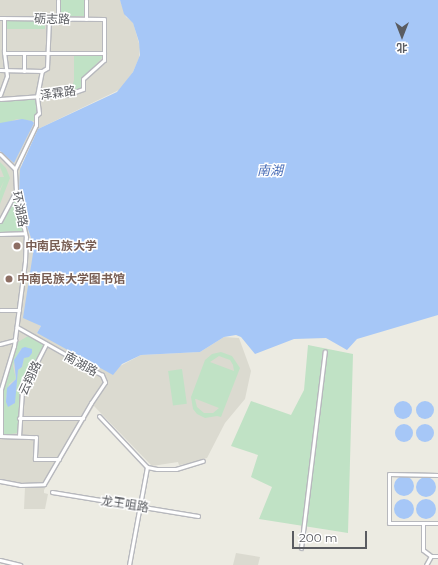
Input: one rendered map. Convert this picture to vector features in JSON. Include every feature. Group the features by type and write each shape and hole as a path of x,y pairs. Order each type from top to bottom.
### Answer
{"street":[{"path":"58,0 58,19"},
{"path":"86,0 86,19"},
{"name":"砺志路","path":"0,18 104,19 104,53"},
{"path":"0,95 7,77 4,53 4,18"},
{"path":"48,18 48,53"},
{"path":"4,53 104,53"},
{"path":"24,53 24,71"},
{"name":"环湖路","path":"0,436 1,389 15,340 25,261 25,233 16,191 15,169 36,126 36,116 39,113 37,96 42,71 48,68 48,53"},
{"name":"泽霖路","path":"0,99 79,92 84,88 83,79 103,61 104,53"},
{"path":"0,70 42,71"},
{"path":"0,154 15,169"},
{"path":"0,221 16,191"},
{"path":"0,234 25,233"},
{"path":"0,310 19,310"},
{"name":"南湖路","path":"0,481 20,485 44,484 105,384 103,376 17,327"},
{"path":"0,344 15,340"},
{"name":"云翔路","path":"19,436 22,391 46,344"},
{"path":"301,548 325,351"},
{"path":"99,416 147,467 157,470 176,469 204,461"},
{"path":"19,418 83,418"},
{"path":"0,436 36,437 35,459 59,459"},
{"path":"129,565 147,467"},
{"path":"438,475 389,474 388,523 438,523"},
{"name":"龙王咀路","path":"52,492 198,516"},
{"path":"423,523 423,550 430,556 438,556"},
{"path":"426,565 430,556"},
{"path":"0,560 20,565"}],"shaded area":[{"name":"中南民族大学","path":"0,0 120,0 126,17 133,22 140,47 139,58 133,72 121,89 38,129 21,165 19,193 25,220 34,247 30,320 41,326 37,333 120,366 141,355 200,352 224,337 239,338 251,371 245,399 225,423 207,458 186,464 179,465 178,462 152,466 94,406 44,490 44,493 48,494 45,509 24,509 25,487 0,483"},
{"path":"236,553 260,557 258,565 233,565"}],"green space":[{"path":"59,0 84,0 84,16 59,16"},
{"path":"6,20 45,20 45,29 6,29"},
{"path":"74,54 102,54 102,58 82,79 83,87 71,92 74,80"},
{"path":"36,98 37,112 34,121 17,119 3,124 0,123 0,101"},
{"path":"0,162 6,168 10,178 0,204 0,191 4,181 0,189 0,177 4,177 0,167"},
{"path":"16,196 23,231 0,232 0,223"},
{"path":"28,336 43,346 20,391 18,433 3,435 2,391 4,379 18,342","holes":["21,349 32,349 32,353 24,358 22,367 18,370 14,404 7,405 6,397 9,384 16,379 13,366 15,359"]},
{"path":"308,345 353,354 348,533 259,519 272,487 251,477 258,455 231,446 251,401 291,415 304,390"},
{"path":"221,352 232,356 240,368 221,417 217,416 205,418 197,414 193,409 191,397 205,360 212,354","holes":["219,356 230,360 234,371 210,362","196,399 219,408 213,413 204,413 197,407"]},
{"path":"182,369 187,404 173,406 168,371"}],"water":[{"name":"南湖","path":"120,0 438,0 438,315 357,339 347,350 326,338 294,339 255,354 241,337 236,335 224,337 200,352 141,355 122,364 113,375 37,333 41,326 23,318 34,247 25,220 19,193 20,169 38,129 117,92 133,72 140,55 139,42 133,23 124,14"},
{"path":"22,119 32,121 34,123 14,163 0,151 0,123"},
{"path":"25,347 32,349 32,353 29,357 24,358 22,367 18,370 15,403 8,407 6,402 7,388 16,379 14,360 22,348"},
{"path":"399,401 407,401 412,406 410,417 407,419 399,419 394,414 394,406"},
{"path":"421,401 429,401 434,406 432,417 429,419 421,419 416,414 416,406"},
{"path":"400,424 408,424 413,429 411,440 408,442 400,442 395,437 395,429"},
{"path":"425,424 429,425 433,429 433,437 429,441 425,442 421,441 417,437 416,433 417,429 421,425"},
{"path":"404,476 411,479 414,486 411,493 404,496 397,493 394,486 397,479"},
{"path":"426,477 433,480 436,487 433,494 426,497 419,494 416,487 419,480"},
{"path":"404,499 411,502 414,509 411,516 404,519 397,516 394,509 397,502"},
{"path":"426,499 433,502 436,509 433,516 426,519 419,516 416,509 419,502"}],"place":[{"name":"中南民族大学","path":"17,246"},
{"name":"中南民族大学图书馆","path":"9,279"}]}
